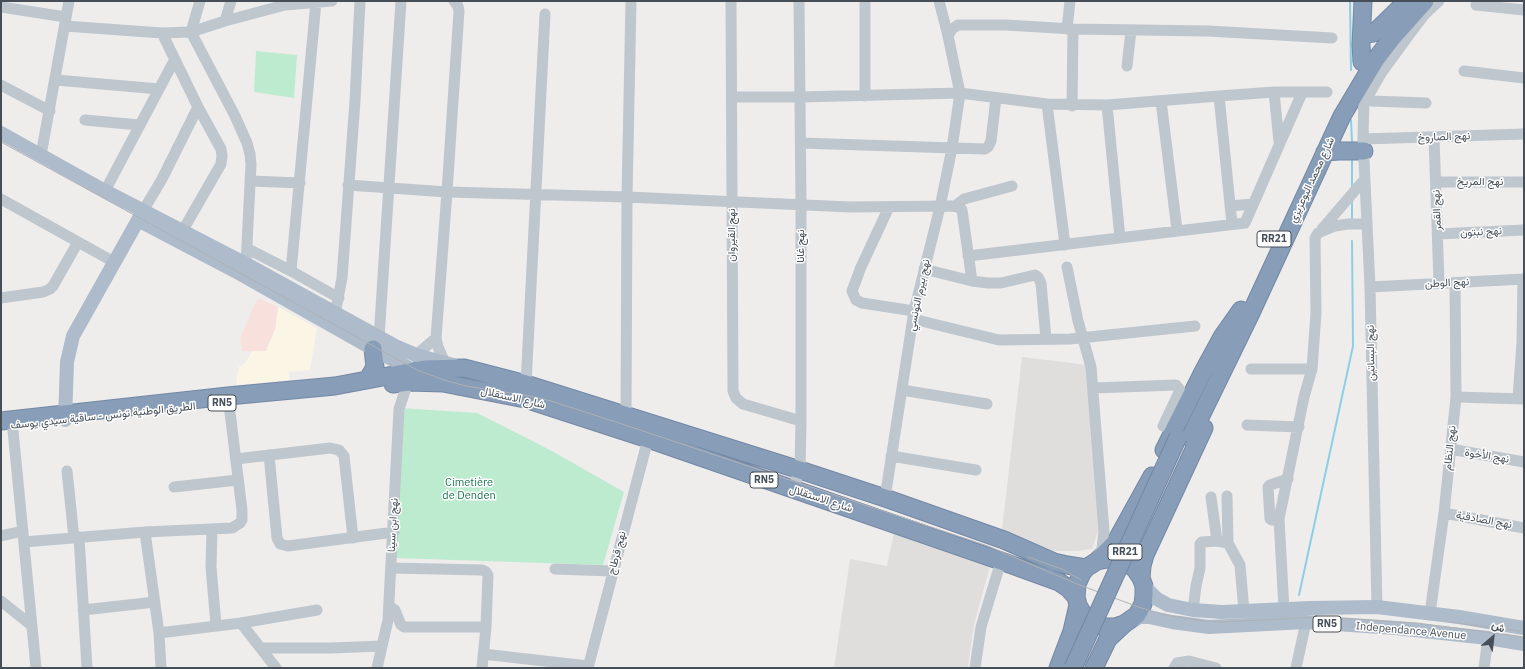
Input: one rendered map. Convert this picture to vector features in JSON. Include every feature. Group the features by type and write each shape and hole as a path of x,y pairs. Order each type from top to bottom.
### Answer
{"highway":[{"path":"1362,62 1363,1"},
{"path":"1362,23 1365,32 1368,34 1374,33 1407,1"},
{"name":"شارع محمد البوعزيزي","path":"1246,313 1300,179 1331,116 1362,62 1375,43 1411,1"},
{"name":"شارع محمد البوعزيزي","path":"1184,437 1342,116 1364,78 1392,38 1426,1"},
{"path":"1364,100 1372,76 1392,38"},
{"path":"1325,152 1339,151 1364,145"},
{"name":"RR21","path":"1091,565 1107,552 1121,534 1144,492 1222,336 1246,313"},
{"name":"RR21","path":"1142,582 1142,566 1145,555 1241,346 1246,313"},
{"path":"368,379 375,366 376,344"},
{"name":"شارع الاستقلال","path":"464,368 526,384 626,423 648,439 792,490 859,511 1059,582 1068,588 1077,601"},
{"name":"الطريق الوطنية تونس - ساقية سيدي يوسف","path":"229,399 412,369 464,368"},
{"name":"الطريق الوطنية تونس - ساقية سيدي يوسف","path":"6,424 335,386 412,369 444,383"},
{"name":"شارع الاستقلال","path":"444,383 525,398 626,423 800,470 1004,540 1054,562 1067,565 1091,565"},
{"name":"RR21","path":"1073,668 1184,437"},
{"name":"RR21","path":"1085,668 1184,437"},
{"name":"RN5","path":"1091,565 1107,559 1122,561 1135,570 1142,582"},
{"path":"1058,668 1072,631 1079,579 1091,565"},
{"path":"1094,668 1108,639 1137,615 1143,604 1144,595 1142,582"},
{"name":"RN5","path":"1077,601 1082,614 1097,625 1115,627 1128,622"}],"main road":[{"path":"1,133 105,190 140,215 179,236 235,271 376,344"},
{"path":"65,417 66,374 69,348 82,319 140,215"},
{"path":"179,236 246,264 335,314 412,369 445,363 464,368"},
{"name":"Independance Avenue","path":"1142,582 1158,599 1168,605 1193,610 1222,612 1377,607 1467,618 1524,628"},
{"name":"Independance Avenue","path":"1128,622 1140,617 1149,617 1209,628 1306,622 1396,628 1488,638 1524,644"}],"street":[{"path":"41,155 56,80 69,1"},
{"path":"200,1 191,32 221,86 247,143 251,164 248,249 246,264"},
{"path":"225,21 231,1"},
{"path":"1,7 65,21 162,33 191,32 285,3 332,1"},
{"path":"335,314 342,278 355,101 360,1"},
{"path":"376,344 401,1"},
{"path":"445,363 436,338 459,11 458,6 454,1"},
{"path":"626,423 627,197 631,1"},
{"name":"نهج القيروان","path":"731,1 733,391 736,398 743,404 801,421"},
{"name":"نهج غانا","path":"792,490 800,470 801,421 801,143 799,1"},
{"path":"865,1 865,96"},
{"path":"939,1 960,94"},
{"path":"1070,1 1072,106"},
{"path":"1426,103 1364,100 1409,35 1425,14 1438,1"},
{"path":"291,271 316,2"},
{"path":"1476,5 1524,10"},
{"path":"526,384 545,14"},
{"path":"948,36 952,29 958,26 1006,25 1131,31 1208,31 1332,38"},
{"path":"1127,66 1131,31"},
{"path":"162,33 198,108 221,149 222,156 221,164 179,236"},
{"path":"105,190 175,59"},
{"path":"1464,71 1524,78"},
{"path":"56,80 159,89"},
{"path":"1,85 50,112"},
{"path":"732,97 960,94 1072,106 1162,102 1274,92 1327,92"},
{"path":"1274,92 1279,143"},
{"path":"968,256 1245,223 1302,93"},
{"name":"نهج بيرم التونسي","path":"885,498 914,315 940,207 952,148 960,94"},
{"path":"1219,96 1232,224"},
{"path":"801,143 985,149 988,148 991,141 996,98"},
{"name":"نهج البساتين","path":"1364,100 1364,180 1370,287 1377,607"},
{"path":"1162,102 1177,230"},
{"path":"1047,104 1065,245"},
{"path":"1106,105 1120,238"},
{"path":"140,215 162,179 198,108"},
{"path":"85,120 139,125"},
{"name":"نهج الصاروخ","path":"1364,145 1434,137 1524,134"},
{"name":"نهج القمر","path":"1434,137 1439,283"},
{"path":"1284,609 1279,519 1304,397 1312,368 1316,313 1316,235 1364,180"},
{"path":"251,181 300,183"},
{"name":"نهج المريخ","path":"1436,182 1524,182"},
{"path":"348,185 447,192 889,207 955,206 962,210 972,281"},
{"path":"955,206 964,199 1012,186"},
{"path":"1,200 114,262"},
{"path":"1230,206 1253,204"},
{"path":"889,207 861,267 852,291 856,300 862,303 914,315 999,340 1083,338 1195,326"},
{"path":"1318,233 1335,226 1367,224"},
{"name":"نهج نبتون","path":"1438,234 1524,230"},
{"path":"1,298 43,292 50,289 78,242"},
{"path":"248,249 339,298"},
{"path":"1067,267 1091,367 1093,388 1104,531 1102,549 1091,565"},
{"path":"924,269 972,281 1000,283 1035,275 1041,282 1046,340"},
{"path":"1456,398 1521,398 1524,279"},
{"name":"نهج الوطن","path":"1370,287 1524,279"},
{"name":"نهج النظام","path":"1430,613 1444,513 1456,398 1455,283"},
{"path":"412,369 436,338"},
{"path":"1251,369 1312,368"},
{"name":"نهج ابن سينا","path":"377,668 387,625 389,606 394,532 399,409 412,369"},
{"path":"1093,388 1176,385 1180,390 1162,426"},
{"path":"902,390 987,404"},
{"path":"1,536 76,538 145,532 232,528 242,520 242,510 229,399"},
{"path":"6,424 23,537 36,668"},
{"path":"1247,424 1299,427"},
{"name":"نهج قرطاج","path":"588,667 612,571 648,439"},
{"path":"236,459 330,448 335,448 342,452 345,460 353,538"},
{"name":"نهج الأخوة","path":"1450,449 1524,462"},
{"path":"269,455 277,538 280,544 288,546 394,532"},
{"path":"892,456 976,470"},
{"path":"68,471 84,610 87,668"},
{"path":"1279,519 1270,519 1268,487 1288,479"},
{"path":"174,487 238,480"},
{"path":"1227,496 1228,543 1240,565 1244,611"},
{"path":"1211,497 1217,541"},
{"name":"نهج الصادقية","path":"1444,513 1524,528"},
{"path":"212,530 211,567 216,625"},
{"path":"145,532 159,633 161,668"},
{"path":"1193,610 1200,568 1200,544 1202,542 1217,541 1228,543"},
{"path":"975,668 981,627 1000,561"},
{"path":"391,568 482,570 486,572 488,575 486,627 482,668"},
{"path":"555,569 612,571"},
{"path":"1,601 31,625"},
{"path":"84,610 155,602"},
{"path":"389,606 395,610 401,626 404,627 486,627"},
{"path":"159,633 241,623 317,610"},
{"path":"1296,668 1306,622"},
{"path":"241,623 276,668"},
{"path":"1484,668 1488,638"},
{"path":"261,648 382,646"},
{"path":"483,654 588,667"},
{"path":"1174,668 1177,664 1189,661 1216,668"}],"shaded area":[{"path":"258,298 278,307 275,329 266,351 243,351 240,339"},
{"path":"278,307 317,328 310,370 289,372 289,380 236,385 239,367 245,363 253,350 266,350 275,329"},
{"path":"1022,357 1088,365 1101,523 1092,549 1077,551 1054,551 1002,530"},
{"path":"895,527 991,562 974,625 968,668 834,668 850,559 887,566"}],"green space":[{"path":"256,51 297,55 294,98 254,92"},
{"name":"Cimetière de Denden","path":"400,408 477,413 552,451 624,492 603,565 395,558"}],"waterway":[{"path":"1350,1 1351,70"},
{"path":"1351,120 1352,142"},
{"path":"1352,159 1352,186"},
{"path":"1352,201 1352,220"},
{"path":"1299,595 1353,346 1352,241"}],"tram line":[{"path":"1,142 417,370 466,386 530,396 551,401 625,425 988,546 1077,584 1141,608 1165,615 1204,621 1223,622 1319,617 1417,623 1524,637"},
{"path":"1028,557 1062,569 1081,580"},
{"path":"1449,622 1520,631"}]}
